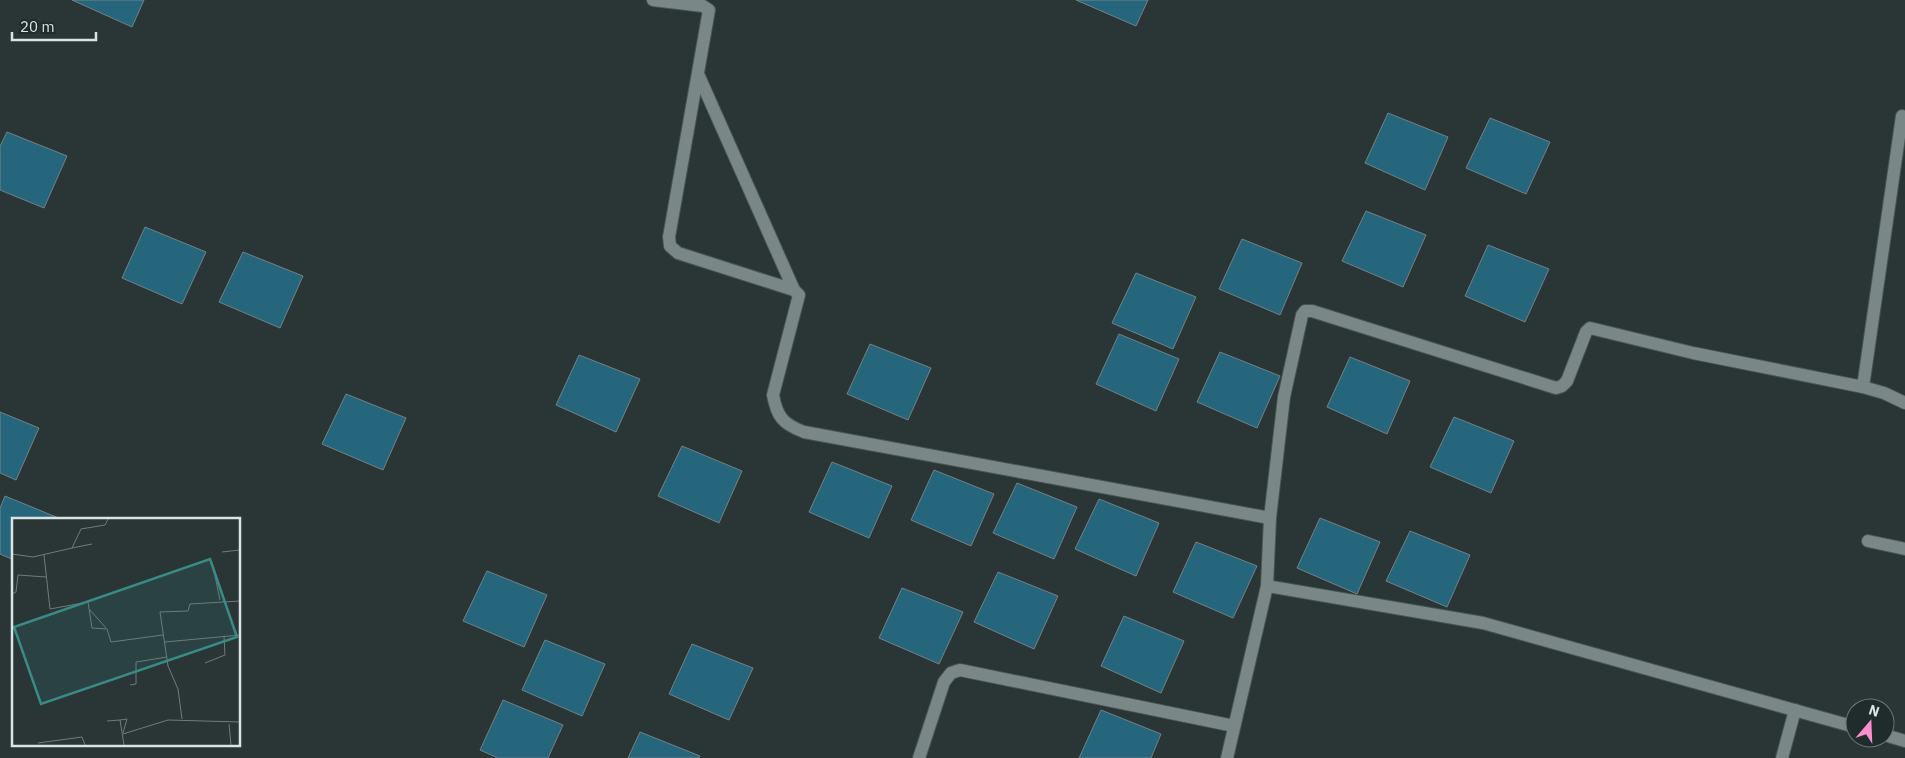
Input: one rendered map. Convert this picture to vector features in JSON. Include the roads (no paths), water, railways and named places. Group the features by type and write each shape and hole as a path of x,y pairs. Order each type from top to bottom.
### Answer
{"street":[{"path":"653,0 703,6 709,10 669,237 670,246 678,253 794,290"},
{"path":"698,74 794,290 799,295 773,396 776,410 781,419 791,427 814,433 1270,518"},
{"path":"1863,387 1902,116"},
{"path":"1227,758 1267,586 1270,518 1284,397 1302,315 1305,311 1312,311 1556,388 1562,386 1567,381 1586,332 1590,328 1693,353 1863,387 1884,393 1905,404"},
{"path":"1868,541 1905,549"},
{"path":"1267,586 1483,623 1845,724"},
{"path":"919,758 944,682 951,673 960,670 1234,726"},
{"path":"1782,758 1795,710"}]}
